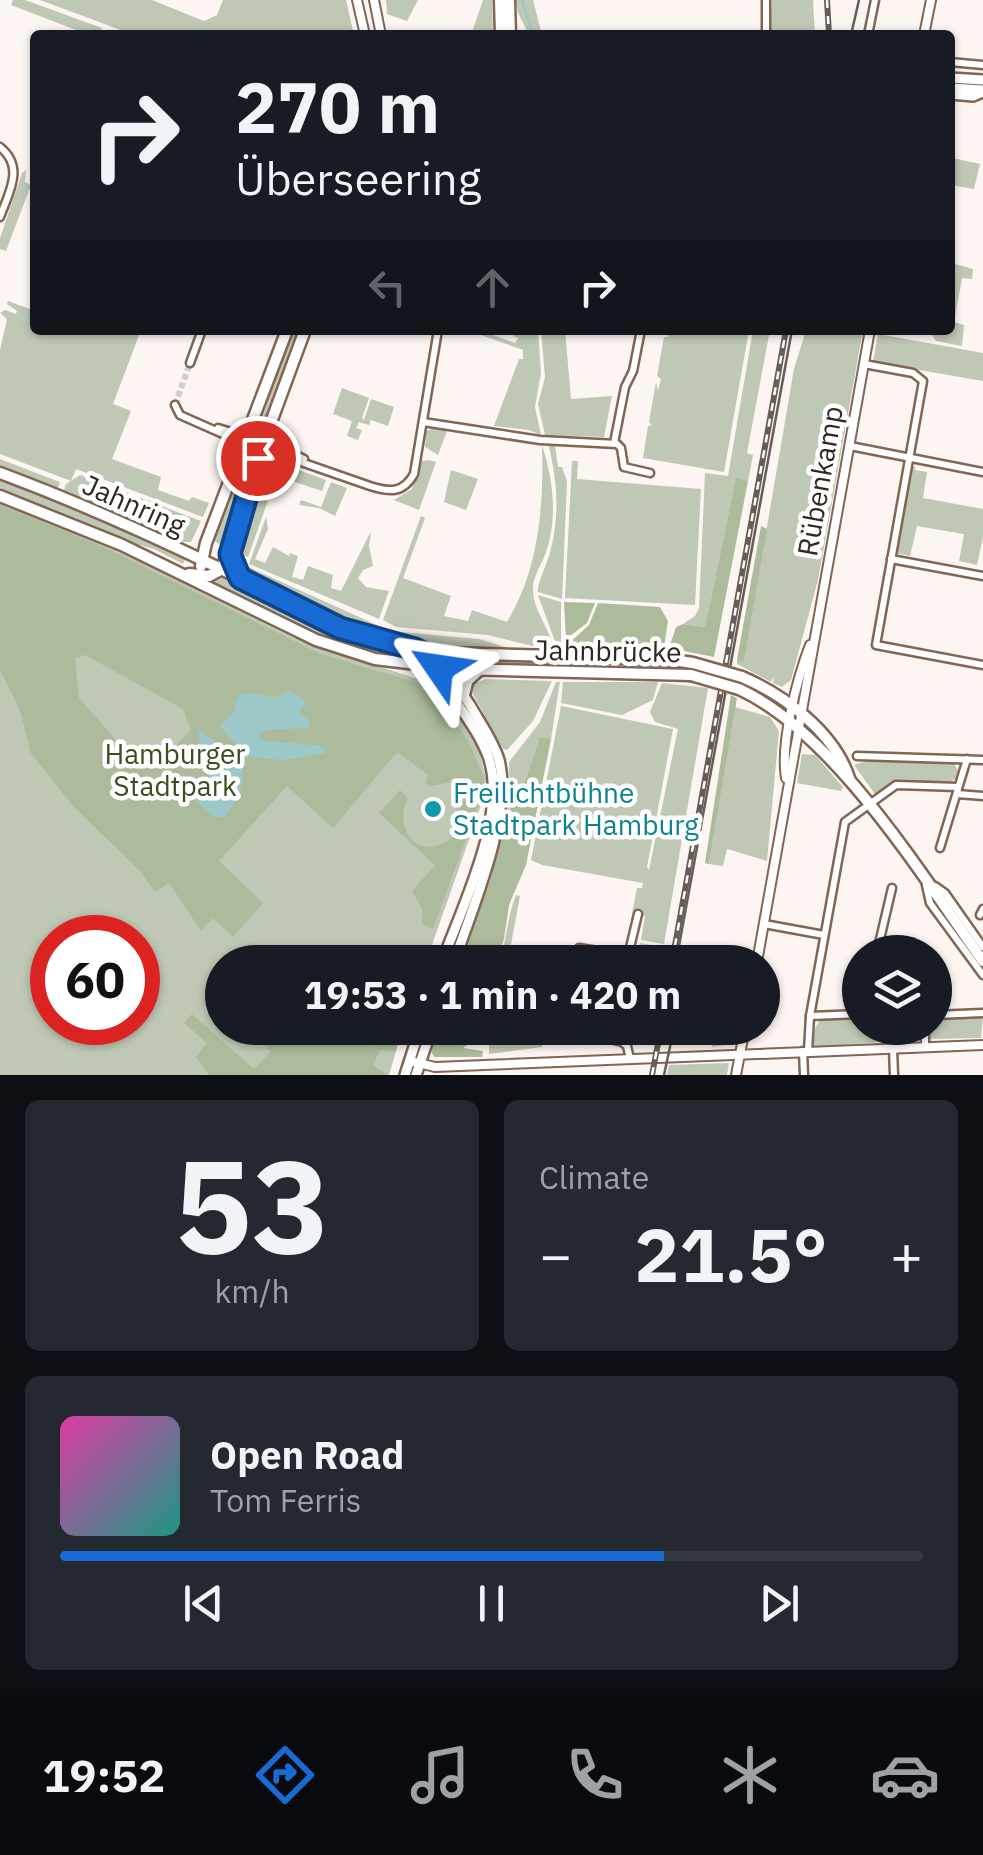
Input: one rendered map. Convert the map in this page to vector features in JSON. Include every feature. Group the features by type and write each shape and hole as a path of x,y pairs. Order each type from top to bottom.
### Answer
{"main road":[{"path":"500,0 501,30"},
{"path":"509,0 510,30"},
{"path":"955,78 983,80"},
{"path":"955,91 983,91"},
{"path":"212,588 202,576 206,543 286,335"},
{"path":"183,574 215,575 230,554 262,445 303,335"},
{"name":"Jahnring","path":"0,472 222,569 340,628 415,649"},
{"name":"Jahnring","path":"0,496 122,545 316,640 413,666"},
{"path":"189,554 206,543"},
{"path":"230,554 240,578"},
{"path":"415,649 441,666 464,696 494,746 500,764 502,796 482,881 460,945"},
{"name":"Jahnbrücke","path":"415,649 596,657 692,669 740,683 797,711 846,767 850,779"},
{"path":"444,684 441,666 448,653"},
{"path":"413,666 444,684 486,750 493,785 482,847 448,945"},
{"name":"Jahnbrücke","path":"413,666 599,673 692,669"},
{"path":"464,696 468,681 480,670"},
{"name":"Jahnbrücke","path":"740,683 794,726 850,779"},
{"path":"850,779 983,961"},
{"path":"405,1075 415,1067"}],"street":[{"path":"357,0 364,30"},
{"path":"374,0 380,30"},
{"path":"766,0 766,30"},
{"path":"869,30 874,0"},
{"path":"925,30 931,0"},
{"path":"955,63 983,68"},
{"path":"971,80 983,68"},
{"path":"0,147 10,157 15,172 0,218"},
{"path":"190,363 200,335"},
{"path":"175,405 180,415 207,426 388,491 402,488 414,474 437,335"},
{"path":"614,443 640,335"},
{"name":"Rübenkamp","path":"760,945 786,782 784,767 813,640 869,335"},
{"path":"864,364 921,378 876,645 983,666"},
{"path":"423,422 537,440 614,443 622,448 625,468 650,473"},
{"path":"850,446 983,472"},
{"path":"891,559 983,576"},
{"path":"857,756 983,760"},
{"path":"940,848 966,760"},
{"path":"804,1075 810,1016 845,822 902,784 983,796"},
{"path":"925,879 945,893 983,947"},
{"path":"925,879 930,902 983,976"},
{"path":"882,935 892,888"},
{"path":"631,945 638,914"},
{"path":"764,924 824,935"},
{"path":"952,1014 983,1013"},
{"path":"810,1016 842,1015"},
{"path":"625,1045 630,1059"},
{"path":"736,1075 742,1045"},
{"path":"415,1067 983,1045"},
{"path":"893,1048 894,1075"},
{"path":"572,1061 572,1072"}],"green space":[{"path":"13,0 25,0 102,28 76,30 11,5"},
{"path":"40,0 152,0 204,21 217,15 223,0 346,0 353,30 121,30"},
{"path":"386,0 418,0 407,21 387,14"},
{"path":"483,0 492,0 493,30 473,30"},
{"path":"516,0 533,0 541,30 526,30"},
{"path":"772,0 813,0 815,30 770,30"},
{"path":"955,158 980,164 974,189 955,186"},
{"path":"26,170 25,182 30,188 6,251 0,249 0,238"},
{"path":"955,264 973,269 972,279 962,278 955,316"},
{"path":"8,301 30,309 30,335 139,335 113,404 131,411 112,459 161,477 158,490 189,501 192,497 209,503 203,517 76,469 71,481 0,454 0,350 7,319 0,313 17,311"},
{"path":"955,322 964,325 962,346 936,341 932,335 955,335"},
{"path":"290,335 298,335 265,427 260,425"},
{"path":"481,335 515,343 518,338 513,335 538,335 541,373 535,407 541,435 494,426 519,359 523,359 523,350"},
{"path":"541,335 565,335 571,399 612,396 604,437 545,435 538,404 545,377"},
{"path":"748,335 724,472 643,458 648,426 652,425 649,422 656,382 658,391 661,379 657,376 664,337"},
{"path":"752,335 769,335 747,453 753,455 748,481 736,479 705,627 683,624 699,608 705,473 728,476"},
{"path":"804,335 862,335 818,580 791,680 782,687 773,683 774,677 771,682 737,664 737,660 744,661 794,369"},
{"path":"878,335 884,335 983,353 983,381 873,362"},
{"path":"342,388 369,398 364,420 371,399 394,407 388,426 371,420 369,425 359,422 356,428 362,430 358,440 347,436 352,421 333,414"},
{"path":"442,426 447,431 438,455 425,447 426,431"},
{"path":"548,443 555,445 558,467 562,467 567,481 562,599 538,592 556,522"},
{"path":"542,445 553,512 550,539 533,588 553,647 488,635 396,627 383,620 421,516 425,518 403,578 451,596 444,616 468,621 472,610 507,622 533,559 542,491"},
{"path":"0,459 60,482 58,488 0,466"},
{"path":"245,459 250,460 226,548 214,541"},
{"path":"422,461 436,462 419,510 394,500 412,489"},
{"path":"572,461 578,461 577,479 701,489 695,605 565,598"},
{"path":"266,463 276,466 277,475 248,557 235,551 260,467"},
{"path":"285,465 326,480 322,491 289,480 277,488"},
{"path":"915,466 915,470 927,472 923,498 983,509 977,565 959,561 964,534 917,526 910,556 895,553 908,470"},
{"path":"451,470 478,479 466,510 444,502"},
{"path":"80,475 201,521 191,542 182,542 64,490 66,484"},
{"path":"0,477 186,556 183,564 154,549 118,539 0,492"},
{"path":"736,478 748,481 714,657 669,648 676,627 705,627"},
{"path":"331,482 347,488 335,516 299,505 301,500 321,507"},
{"name":"Hamburger Stadtpark","path":"0,503 138,560 292,637 435,685 445,694 479,750 486,778 485,794 432,945 205,945 205,1045 398,1045 389,1075 0,1075"},
{"path":"0,505 104,547 321,654 421,684 436,694 470,744 484,778 479,803 433,929 422,924 422,909 412,891 435,865 379,813 400,790 408,798 403,816 407,834 420,845 443,844 464,824 455,814 464,795 453,782 430,786 425,782 428,775 397,752 333,828 287,786 219,861 263,903 233,937 213,918 201,931 169,883 155,892 141,872 73,806 30,752 21,713 0,670","holes":["85,655 183,709 191,730 168,753 142,756 117,741 79,698 75,658","280,697 300,708 308,719 265,730 259,734 260,741 319,746 285,760 248,756 242,764 241,786 233,804 224,817 213,816 194,792 210,778 203,768 198,729 236,759 241,751 220,725 234,713 236,702"]},
{"path":"266,517 268,529 255,559 265,563 273,547 289,556 290,553 298,556 292,577 303,580 308,566 333,575 331,588 341,591 371,531 373,566 363,570 358,578 366,587 389,591 379,619 249,564"},
{"path":"761,526 767,529 744,662 737,660"},
{"path":"242,564 379,626 390,636 337,620 245,570"},
{"path":"223,574 348,635 436,663 383,656 324,638 219,587 213,581"},
{"path":"538,595 561,602 561,647 557,647"},
{"path":"564,602 595,603 587,623 566,639"},
{"path":"598,603 660,607 668,621 664,647 565,647 589,625"},
{"path":"401,632 479,639 512,649 448,647 395,637"},
{"path":"455,662 674,666 726,678 779,702 727,679 692,671 458,666"},
{"path":"485,679 552,681 533,721 507,750 473,694 474,684"},
{"path":"556,682 560,682 551,739 540,738 523,787 506,816 509,762 540,722"},
{"path":"563,682 658,682 653,700 622,715 561,703"},
{"path":"662,683 708,688 664,944 641,940 645,916 632,914 637,888 642,888 643,883 531,860 561,706 673,729 649,870 678,729 655,722 650,712"},
{"path":"731,695 737,698 709,864 705,863"},
{"path":"735,707 770,717 779,731 767,861 727,849 723,866 709,864"},
{"path":"540,737 551,739 526,865 509,905 502,945 467,945 490,881 506,816 523,787"},
{"path":"802,754 815,755 843,787 841,791 797,783"},
{"path":"873,759 954,763 958,771 949,783 897,780 875,794 854,765"},
{"path":"516,895 520,896 511,945 504,945"},
{"path":"192,1014 205,1026 205,1041 184,1023"},
{"path":"983,1015 981,1038 952,1039 952,1016"},
{"path":"842,1017 842,1045 814,1047 814,1030 821,1018"},
{"path":"205,1045 227,1045 254,1069 271,1051 263,1045 397,1045 395,1052 380,1050 373,1065 388,1075 209,1075 196,1057"},
{"path":"433,1045 467,1045 463,1048 483,1051 482,1057 434,1057"},
{"path":"489,1045 542,1045 542,1047 489,1054"},
{"path":"729,1063 727,1075 667,1075 669,1065"}],"water":[{"path":"288,691 304,699 306,705 300,708 301,714 309,719 309,728 265,730 259,734 260,740 320,746 326,753 285,760 248,756 242,764 241,786 233,804 224,817 213,816 193,798 210,777 203,768 198,729 236,758 241,751 220,725 234,713 238,696 253,693 275,698"}],"waterway":[{"path":"522,0 531,30"}],"tunnel":[{"path":"175,405 190,363"}],"tram line":[{"path":"852,30 859,0"},
{"path":"679,945 791,335"},
{"path":"664,1075 670,1045"}],"railway":[{"path":"827,0 829,30"},
{"path":"675,945 785,335"},
{"path":"652,1075 658,1045"}],"place":[{"name":"Freilichtbühne Stadtpark Hamburg","path":"433,809"}],"route":[{"path":"258,458 230,554 240,578 340,628 431,656 444,668 439,668"}]}
